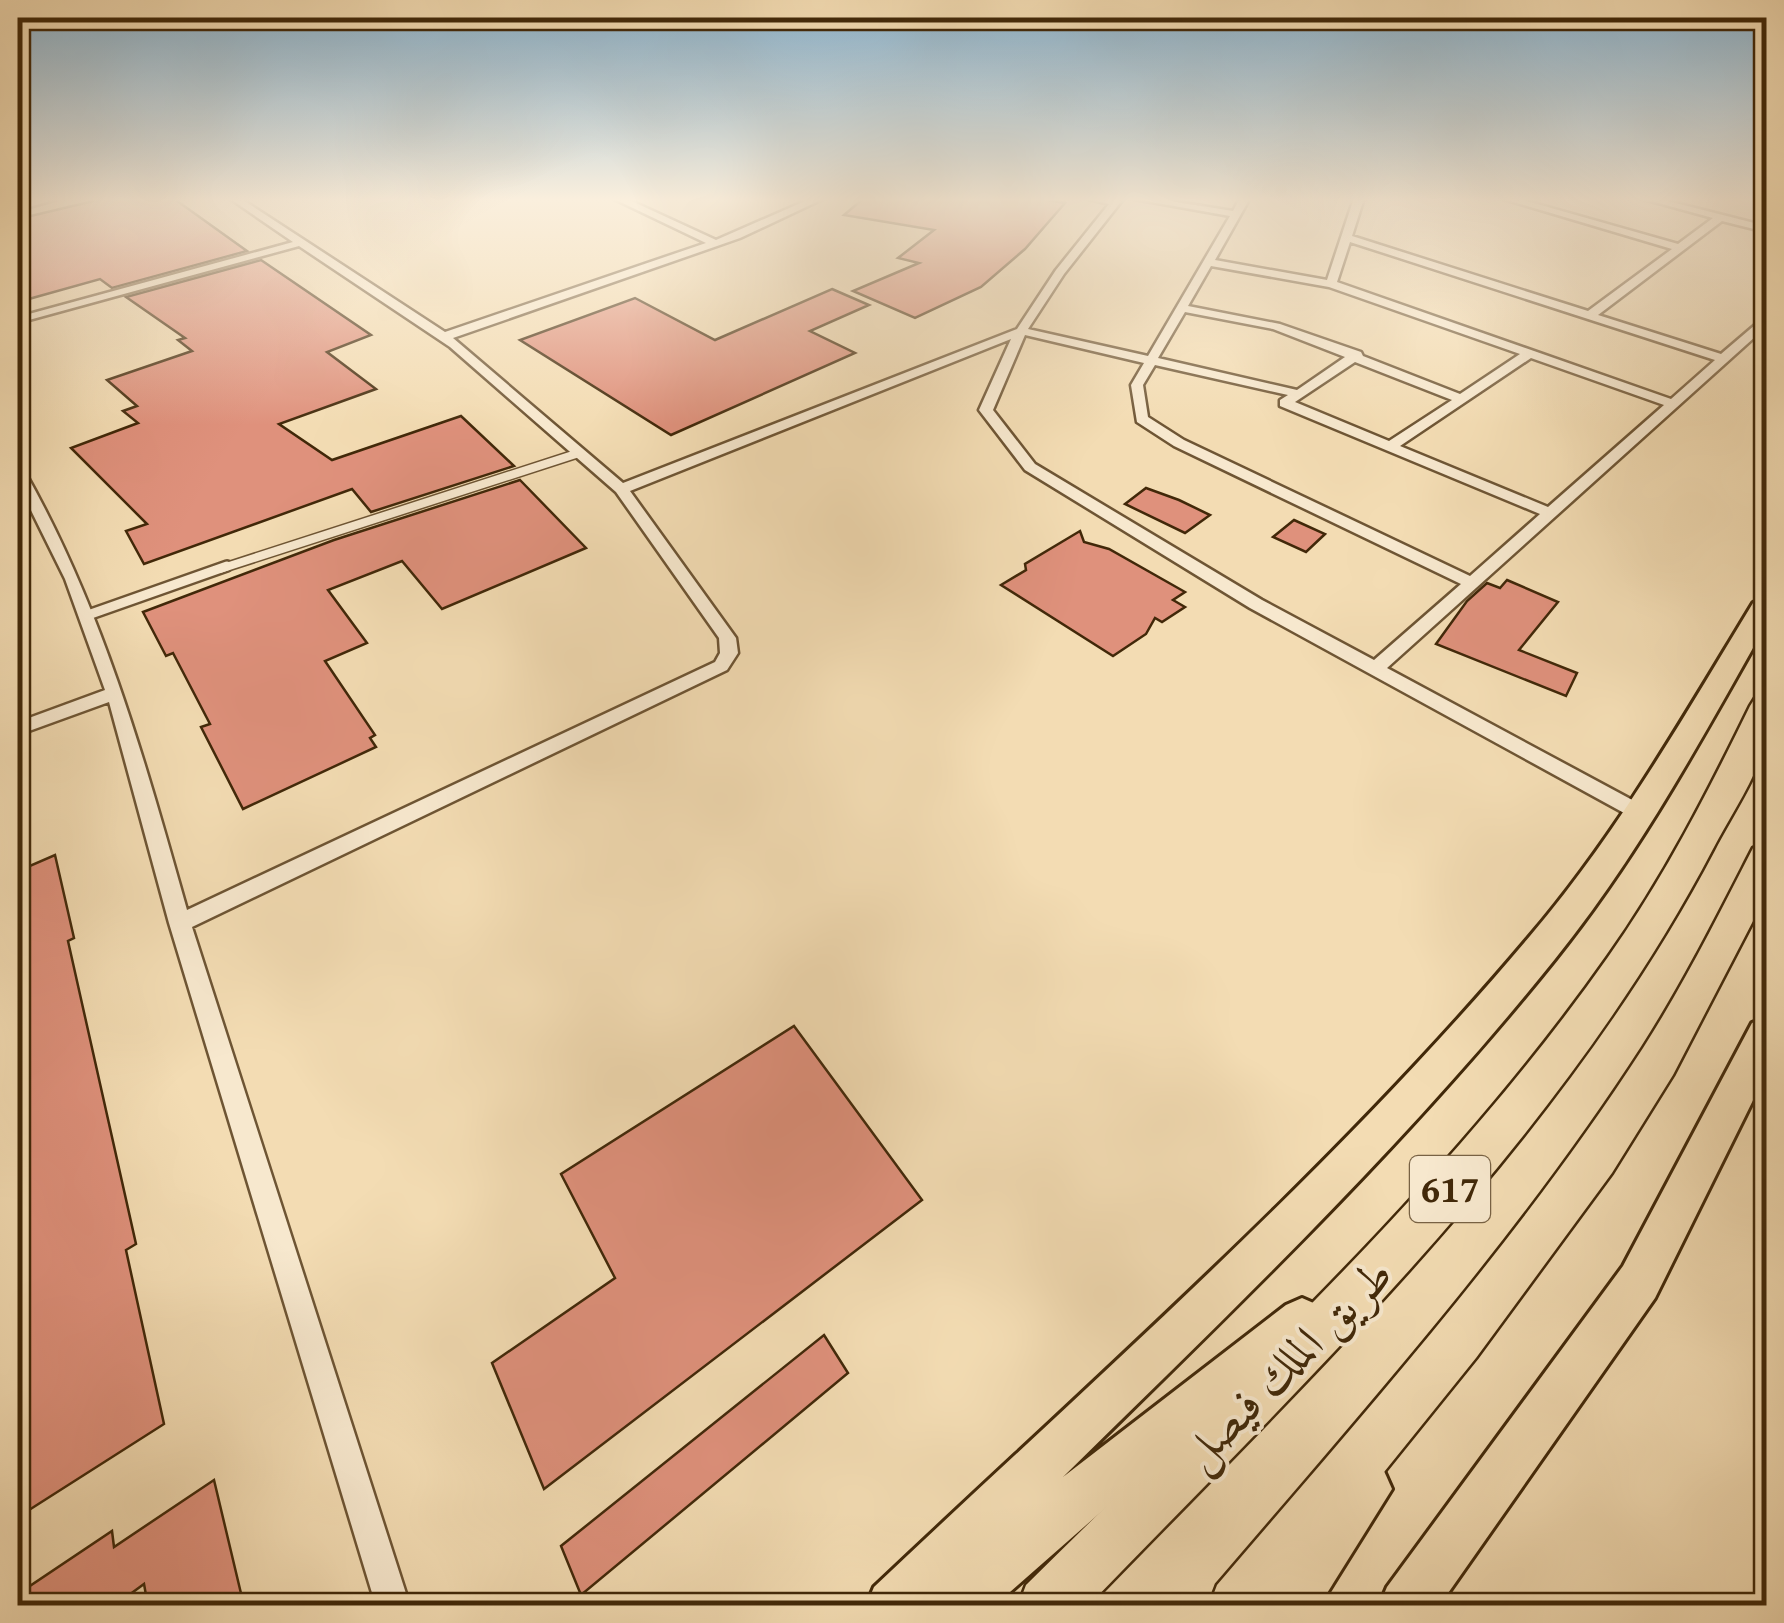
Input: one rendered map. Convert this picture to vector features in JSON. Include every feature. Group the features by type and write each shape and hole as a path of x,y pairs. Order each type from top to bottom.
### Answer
{"highway":[{"name":"طريق الملك فيصل","path":"1047,1606 1416,1231 1600,1002 1673,889 1766,706"},
{"name":"617","path":"1238,1606 1508,1278 1638,1092 1702,988 1766,858"}],"main road":[{"path":"893,1606 1225,1286 1415,1094 1544,946 1642,814 1766,602"},
{"path":"1406,1606 1639,1282 1766,1035"},
{"path":"952,1606 1099,1480 1416,1231"},
{"path":"1287,1606 1508,1278"}],"street":[{"path":"18,320 187,274"},
{"path":"180,923 721,666 729,654 727,638 621,489 444,337 346,274"},
{"path":"444,337 626,274"},
{"path":"1059,274 1002,360 986,410 1030,467 1375,669 1642,814"},
{"path":"1201,274 1137,384 1142,419 1179,443 1472,582"},
{"path":"1274,274 1331,284 1673,404"},
{"path":"1331,284 1334,274"},
{"path":"1462,274 1724,359"},
{"path":"1590,314 1645,274"},
{"path":"1181,308 1276,326 1462,398"},
{"path":"1375,669 1766,321"},
{"path":"621,489 1021,331 1299,394"},
{"path":"1389,448 1530,354"},
{"path":"1358,355 1286,403 1550,514"},
{"path":"18,472 56,542 115,693 180,923 394,1606"},
{"path":"18,729 115,693"}],"lane":[{"path":"88,616 323,532 401,513 580,453"}],"building":[{"path":"18,274 164,274 112,288 100,279 18,302"},
{"path":"211,274 281,274 371,335 327,352 376,389 279,424 332,460 461,416 514,466 371,512 352,489 144,564 126,531 147,524 71,448 138,423 123,411 137,406 107,380 192,351 178,340 185,338 126,297"},
{"path":"894,274 996,274 981,287 915,318 853,291"},
{"path":"832,289 869,305 810,331 855,353 671,435 520,340 635,298 715,340"},
{"path":"520,480 586,548 442,609 402,561 328,590 367,643 325,661 375,735 370,738 376,747 243,809 201,727 210,724 173,653 166,656 143,612 334,540"},
{"path":"1146,488 1210,515 1185,533 1125,504"},
{"path":"1294,520 1325,534 1306,552 1273,537"},
{"path":"1080,531 1084,542 1109,549 1185,592 1173,600 1185,607 1162,622 1155,618 1146,634 1113,656 1001,585 1026,570 1025,564"},
{"path":"1507,580 1558,602 1519,650 1577,673 1566,696 1436,644 1467,601 1487,583 1500,588"},
{"path":"55,855 74,938 68,941 136,1244 126,1250 164,1424 18,1517 18,871"},
{"path":"794,1026 922,1200 544,1489 492,1363 615,1278 561,1174"},
{"path":"824,1335 848,1373 581,1595 561,1546"},
{"path":"214,1480 244,1606 148,1606 144,1584 114,1606 18,1606 18,1594 112,1531 114,1547"}]}
